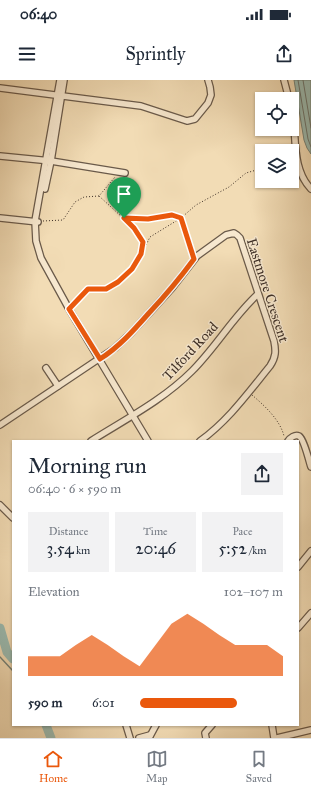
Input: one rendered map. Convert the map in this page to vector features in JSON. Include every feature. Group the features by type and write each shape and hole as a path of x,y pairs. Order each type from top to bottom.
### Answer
{"street":[{"path":"60,80 59,95 35,232 36,241 45,266 69,309 147,440"},
{"path":"59,95 64,80"},
{"path":"0,88 141,106 187,121 195,119 208,103 211,95 208,80"},
{"path":"284,80 287,92"},
{"path":"295,136 299,169 304,181 311,189"},
{"path":"0,156 48,161 125,173"},
{"path":"0,218 37,221"},
{"name":"Eastmore Crescent","path":"2,422 115,348 131,333 172,288 194,259 226,235 234,233 242,242 274,341 275,356 270,366 249,392 226,418 201,440"},
{"name":"Tilford Road","path":"93,440 170,390 186,376 202,360 258,294"},
{"path":"46,368 58,386"},
{"path":"288,440 294,436 301,438 304,443 311,467"},
{"path":"0,505 12,517"},
{"path":"299,565 311,551"},
{"path":"299,627 311,613"},
{"path":"126,726 130,738"},
{"path":"139,738 149,737 155,726"},
{"path":"206,738 205,733 211,726"},
{"path":"272,726 274,738"},
{"path":"277,738 311,730"}],"path":[{"path":"69,309 88,289 106,289 118,282 132,269 150,237 181,218 196,205 229,187 246,173 255,170"},
{"path":"98,196 118,172"},
{"path":"37,221 63,220 75,202 84,197 98,196 134,228 143,242 141,254"},
{"path":"124,218 148,219 172,215 181,218"},
{"path":"181,218 194,259"},
{"path":"249,392 275,418 281,427 286,440"}],"water":[{"path":"294,80 311,80 311,154 304,140 299,110 299,92 296,92"}],"waterway":[{"path":"0,628 7,652 12,658"},
{"path":"0,657 12,670"},
{"path":"46,726 51,738"}],"route":[{"path":"172,215 181,218 194,259 172,288 131,333 120,344 100,359 69,309 88,289 106,289 118,282 132,269 141,254 143,242 134,228 124,218 148,219 172,215"}]}
